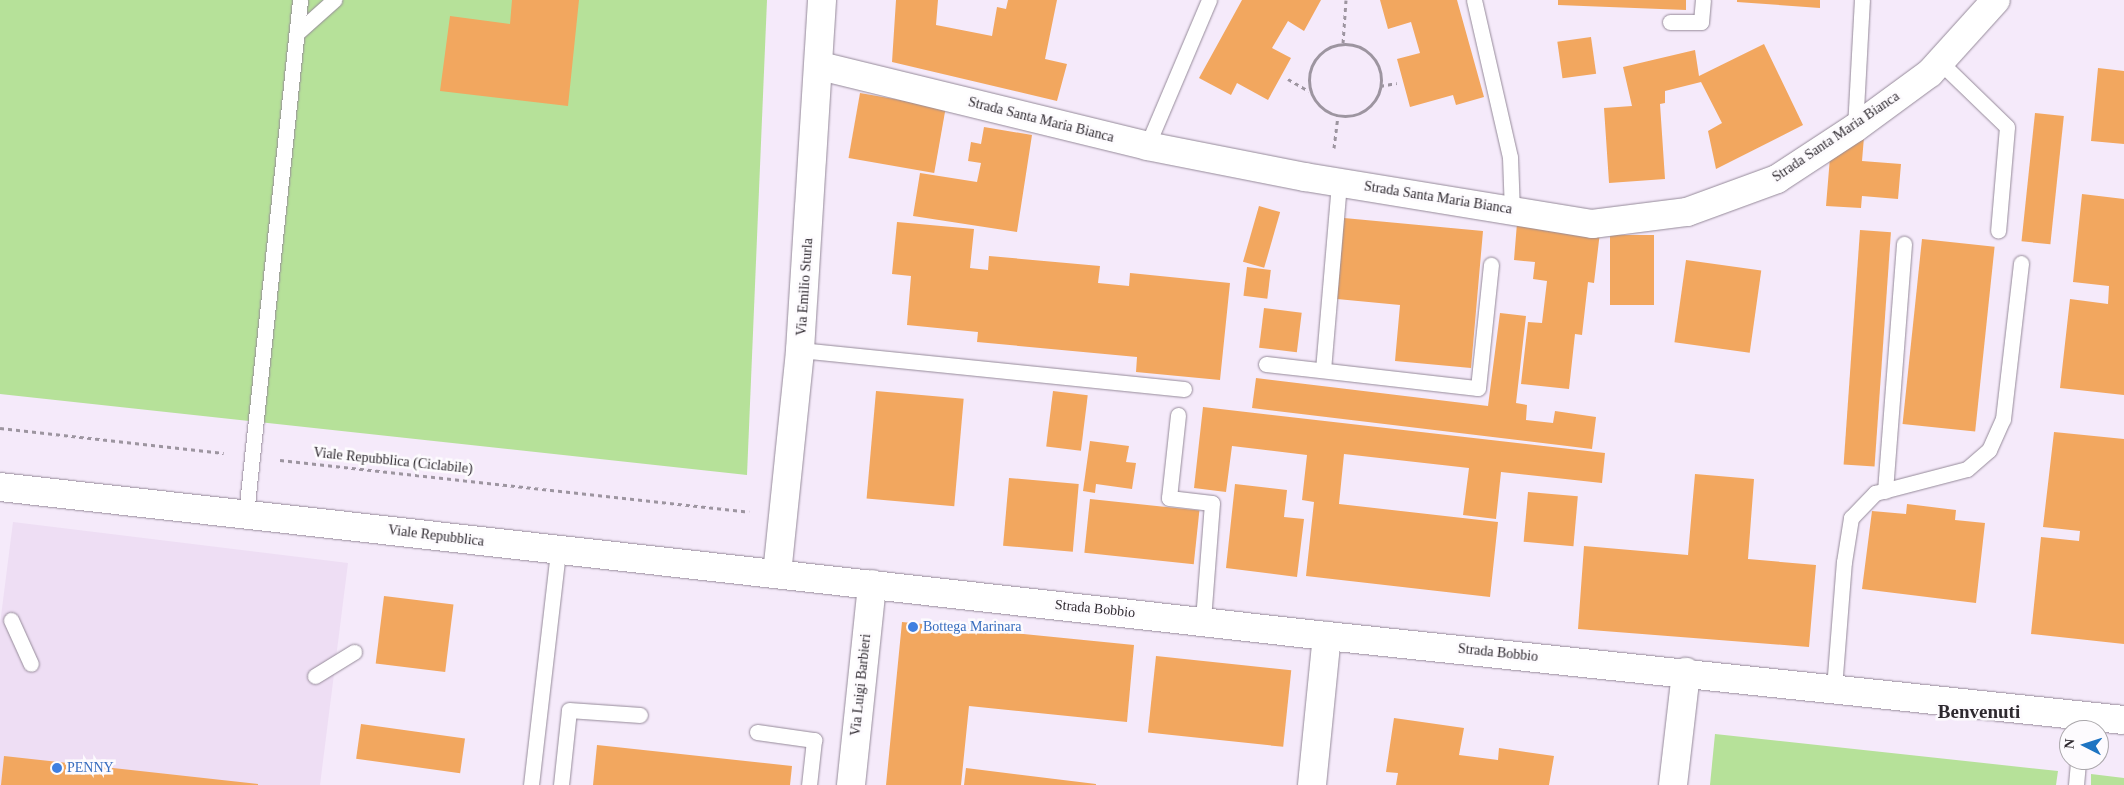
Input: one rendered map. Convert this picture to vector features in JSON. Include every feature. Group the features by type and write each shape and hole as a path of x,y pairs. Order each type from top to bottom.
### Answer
{"street":[{"name":"Via Emilio Sturla","path":"777,574 800,350 820,66 822,0"},
{"name":"Strada Santa Maria Bianca","path":"820,66 1147,146 1339,182 1592,224 1688,212 1777,179 1855,128 1930,73 1996,0"},
{"name":"Viale Repubblica","path":"0,487 872,584"},
{"name":"Strada Bobbio","path":"872,584 1327,636 1834,688 2066,720"},
{"name":"Via Luigi Barbieri","path":"851,785 872,584"},
{"path":"1312,785 1327,636"},
{"path":"1674,785 1686,672"},
{"name":"Strada Bobbio","path":"2109,721 2124,720"}],"lane":[{"path":"246,514 300,0"},
{"path":"297,32 334,0"},
{"path":"1147,146 1209,0"},
{"path":"1474,0 1510,157 1512,211"},
{"path":"1670,22 1702,22 1703,0"},
{"path":"1855,128 1862,0"},
{"path":"1940,62 2007,128 1998,232"},
{"path":"1323,370 1339,182"},
{"path":"1885,491 1904,244"},
{"path":"1834,688 1844,562 1851,518 1875,493 1967,469 1988,450 2003,420 2021,263"},
{"path":"1266,364 1478,388 1491,265"},
{"path":"800,350 1184,389"},
{"path":"1178,415 1169,498 1212,503 1204,621"},
{"path":"531,785 558,550"},
{"path":"11,620 31,664"},
{"path":"315,676 354,652"},
{"path":"561,785 569,710 640,715"},
{"path":"757,732 814,740 809,785"},
{"path":"2076,785 2077,770"}],"path":[{"path":"1343,43 1346,0"},
{"path":"1288,79 1310,91 1326,111 1346,116 1358,114 1369,107 1380,86 1381,74 1368,52 1356,45 1343,43 1320,53 1312,63 1308,79 1310,91"},
{"path":"1380,86 1397,83"},
{"name":"Viale Repubblica (Ciclabile)","path":"0,428 784,516"}],"shaded area":[{"path":"13,522 348,563 320,785 0,785 0,624"}],"green space":[{"path":"0,0 767,0 747,475 0,394"},
{"path":"1715,734 2058,771 2056,785 1710,785"},
{"path":"2091,774 2124,778 2124,785 2091,785"}],"building":[{"path":"512,0 579,0 568,106 440,91 450,16 510,24"},
{"path":"896,0 938,0 936,25 992,36 997,7 1006,9 1008,0 1057,0 1045,59 1067,64 1057,101 892,62"},
{"path":"1242,0 1321,0 1304,31 1288,21 1272,48 1291,58 1268,100 1237,83 1231,95 1199,78"},
{"path":"1380,0 1457,0 1484,97 1456,105 1453,95 1410,107 1397,59 1420,53 1411,22 1388,29"},
{"path":"1558,0 1686,0 1686,10 1558,5"},
{"path":"1737,0 1820,0 1820,8 1737,2"},
{"path":"1591,37 1596,74 1562,78 1557,42"},
{"path":"1764,44 1803,125 1716,169 1708,131 1722,123 1701,82 1665,91 1665,103 1660,104 1665,179 1609,183 1604,108 1632,106 1623,67 1695,50 1699,76"},
{"path":"2098,68 2124,71 2124,144 2091,141"},
{"path":"860,93 946,108 934,173 849,158"},
{"path":"2035,113 2064,116 2050,244 2022,241"},
{"path":"984,127 1032,135 1017,232 913,216 920,173 977,182 981,163 968,161 971,142 981,144"},
{"path":"1864,137 1862,161 1901,164 1898,199 1862,196 1861,208 1826,206 1830,157"},
{"path":"2082,194 2124,199 2124,395 2060,388 2070,299 2108,304 2109,286 2073,282"},
{"path":"1259,206 1280,212 1264,268 1243,262"},
{"path":"1344,218 1483,231 1471,368 1395,361 1400,305 1337,299"},
{"path":"897,222 974,229 970,268 988,270 989,256 1100,266 1098,283 1129,286 1130,273 1230,283 1220,380 1136,372 1137,357 977,342 978,332 907,325 911,276 892,274"},
{"path":"1517,223 1600,232 1594,283 1588,282 1582,335 1575,334 1569,389 1521,384 1528,322 1542,323 1547,281 1533,279 1535,262 1514,260"},
{"path":"1860,230 1891,232 1875,467 1844,464"},
{"path":"1610,235 1654,235 1654,305 1610,305"},
{"path":"1922,239 1995,247 1975,432 1903,424"},
{"path":"1686,260 1761,271 1750,353 1674,342"},
{"path":"1247,267 1271,270 1267,299 1243,296"},
{"path":"1264,308 1302,313 1297,352 1259,348"},
{"path":"1500,313 1526,316 1516,403 1527,405 1526,420 1553,423 1555,411 1596,417 1592,449 1252,408 1256,378 1488,406"},
{"path":"876,391 964,399 954,506 867,499"},
{"path":"1053,391 1088,395 1081,451 1046,447"},
{"path":"1203,407 1605,453 1602,483 1501,472 1496,519 1463,515 1469,468 1344,454 1339,504 1498,522 1490,597 1306,576 1314,502 1302,500 1307,455 1232,446 1226,492 1194,488"},
{"path":"2054,432 2124,439 2124,644 2031,634 2041,537 2079,541 2080,531 2043,527"},
{"path":"1090,441 1129,446 1126,462 1136,463 1132,489 1096,484 1095,493 1083,491"},
{"path":"1695,474 1754,479 1748,559 1816,565 1809,647 1578,629 1584,546 1688,555"},
{"path":"1009,478 1079,484 1073,552 1003,546"},
{"path":"1235,484 1287,490 1284,517 1304,519 1297,577 1226,568"},
{"path":"1528,492 1578,496 1573,546 1524,542"},
{"path":"1090,499 1199,510 1194,564 1084,553"},
{"path":"1907,504 1956,510 1955,520 1985,523 1976,603 1862,589 1872,511 1906,514"},
{"path":"384,596 453,605 445,672 376,663"},
{"path":"902,622 1134,645 1127,722 969,706 961,785 886,785"},
{"path":"1156,656 1291,670 1283,747 1148,733"},
{"path":"1394,718 1464,728 1459,755 1498,760 1499,748 1554,756 1549,785 1396,785 1398,773 1386,772"},
{"path":"361,724 465,739 460,773 356,759"},
{"path":"597,745 792,766 790,785 593,785"},
{"name":"PENNY","path":"4,756 258,784 258,785 1,785"},
{"path":"966,768 1096,784 1096,785 964,785"}],"place":[{"name":"Bottega Marinara","path":"913,627"},
{"name":"PENNY","path":"57,768"}],"district":[{"name":"Benvenuti","path":"1979,712"}]}
